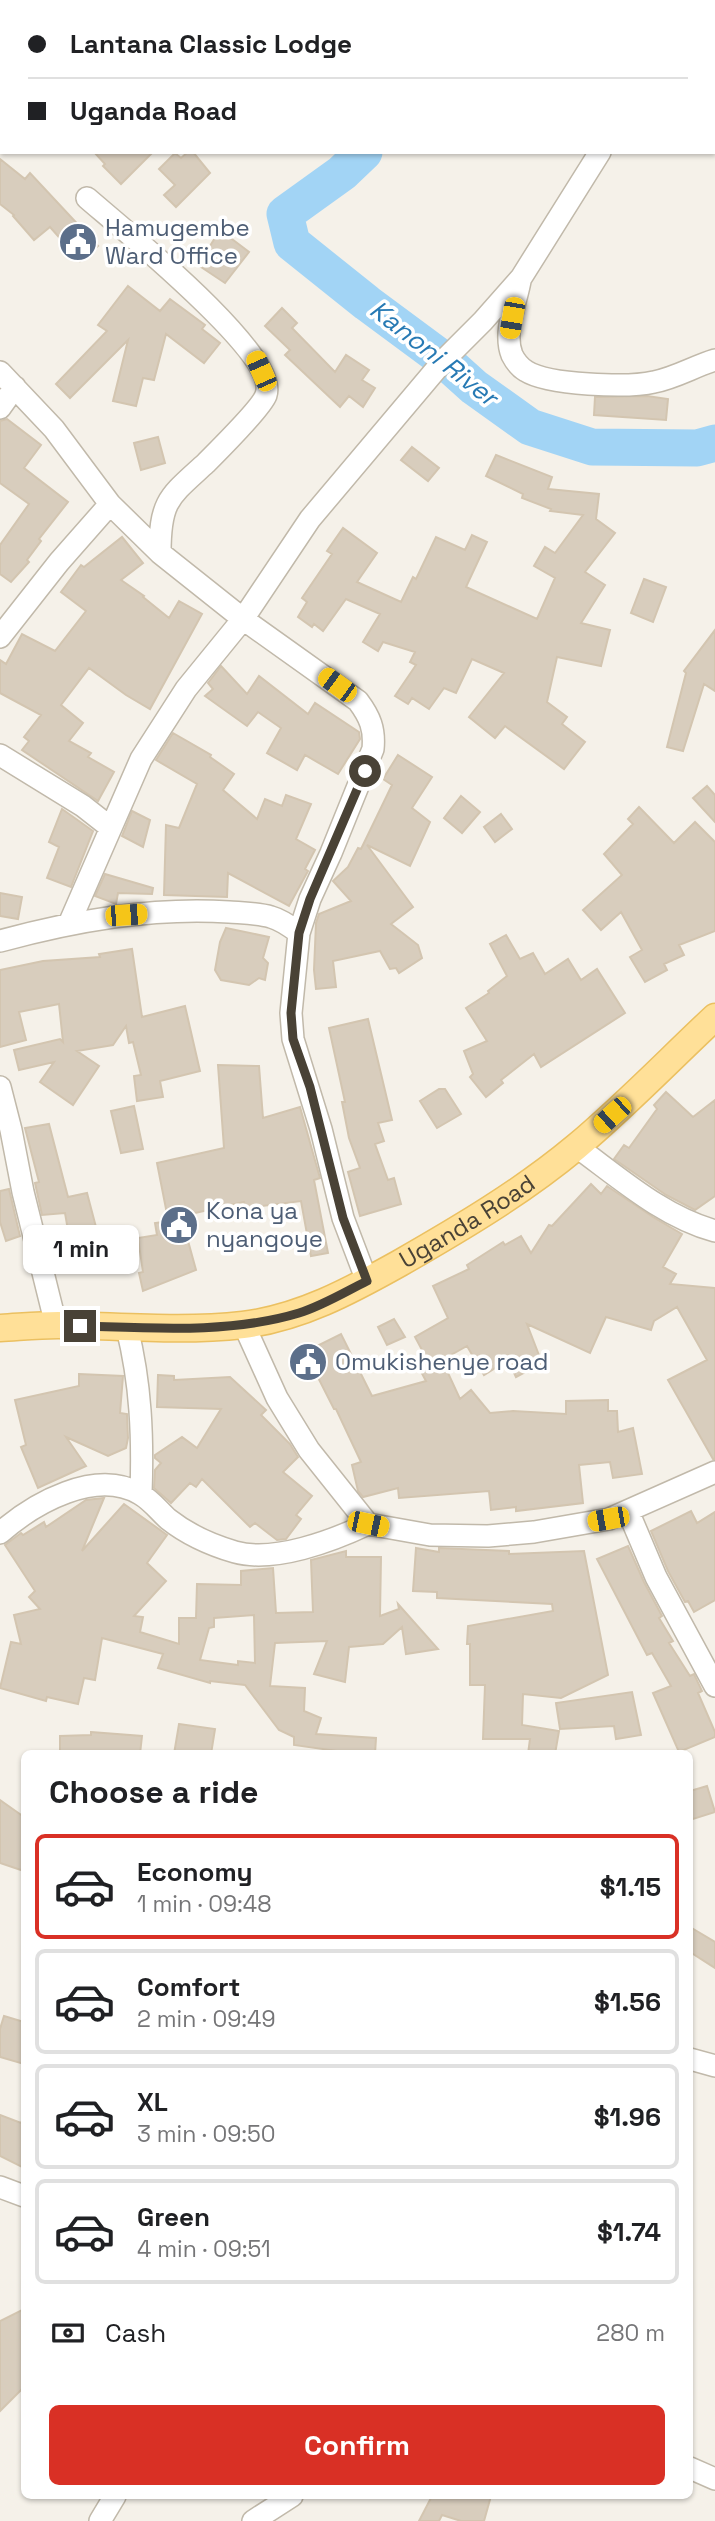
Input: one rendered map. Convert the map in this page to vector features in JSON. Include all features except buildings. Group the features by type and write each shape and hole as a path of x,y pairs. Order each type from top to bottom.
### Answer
{"main road":[{"name":"Uganda Road","path":"0,1328 56,1325 127,1328 244,1325 300,1313 367,1281 486,1213 528,1185 577,1147 665,1067 715,1017"}],"street":[{"path":"69,924 141,758 186,689 243,619 310,519 436,368 521,278 599,154"},
{"path":"87,198 196,293 255,357 268,384 266,397 222,447 169,497 160,524 160,553"},
{"path":"521,278 509,339 512,355 520,366 538,377 578,383 638,384 656,382 715,360"},
{"path":"0,372 54,429 110,504 160,553 243,619 358,701 369,716 374,733 373,749 310,899 299,933 291,1013 293,1039 310,1087 343,1218 367,1281"},
{"path":"0,408 15,387"},
{"path":"0,637 59,562 110,504"},
{"path":"0,755 83,806 111,828"},
{"path":"0,941 69,924 126,915 217,911 272,917 299,933"},
{"path":"0,1087 56,1325"},
{"path":"577,1147 665,1210 685,1222 715,1231"},
{"path":"244,1325 283,1409 342,1495 368,1524"},
{"path":"127,1328 142,1412 141,1494"},
{"path":"0,1533 58,1495 96,1484 109,1484 141,1494 168,1519 210,1543 236,1552 266,1556 312,1545 368,1524 430,1535 488,1536 534,1532 608,1519 715,1472"},
{"path":"628,1511 656,1577 715,1686"},
{"path":"693,2060 715,2066"},
{"path":"0,2187 21,2195"},
{"path":"693,2469 715,2479"},
{"path":"100,2521 113,2499"},
{"path":"253,2521 287,2499"}],"waterway":[{"name":"Kanoni River","path":"362,154 342,173 285,214 292,243 444,360 474,387 530,427 592,447 697,448 715,443"}],"place":[{"name":"Hamugembe Ward Office","path":"78,242"},
{"name":"Kona ya nyangoye","path":"179,1225"},
{"name":"Omukishenye road","path":"308,1362"}],"route":[{"path":"80,1326 127,1328 244,1325 300,1313 367,1281 343,1218 310,1087 293,1039 291,1013 299,933 310,899 365,771"}]}
